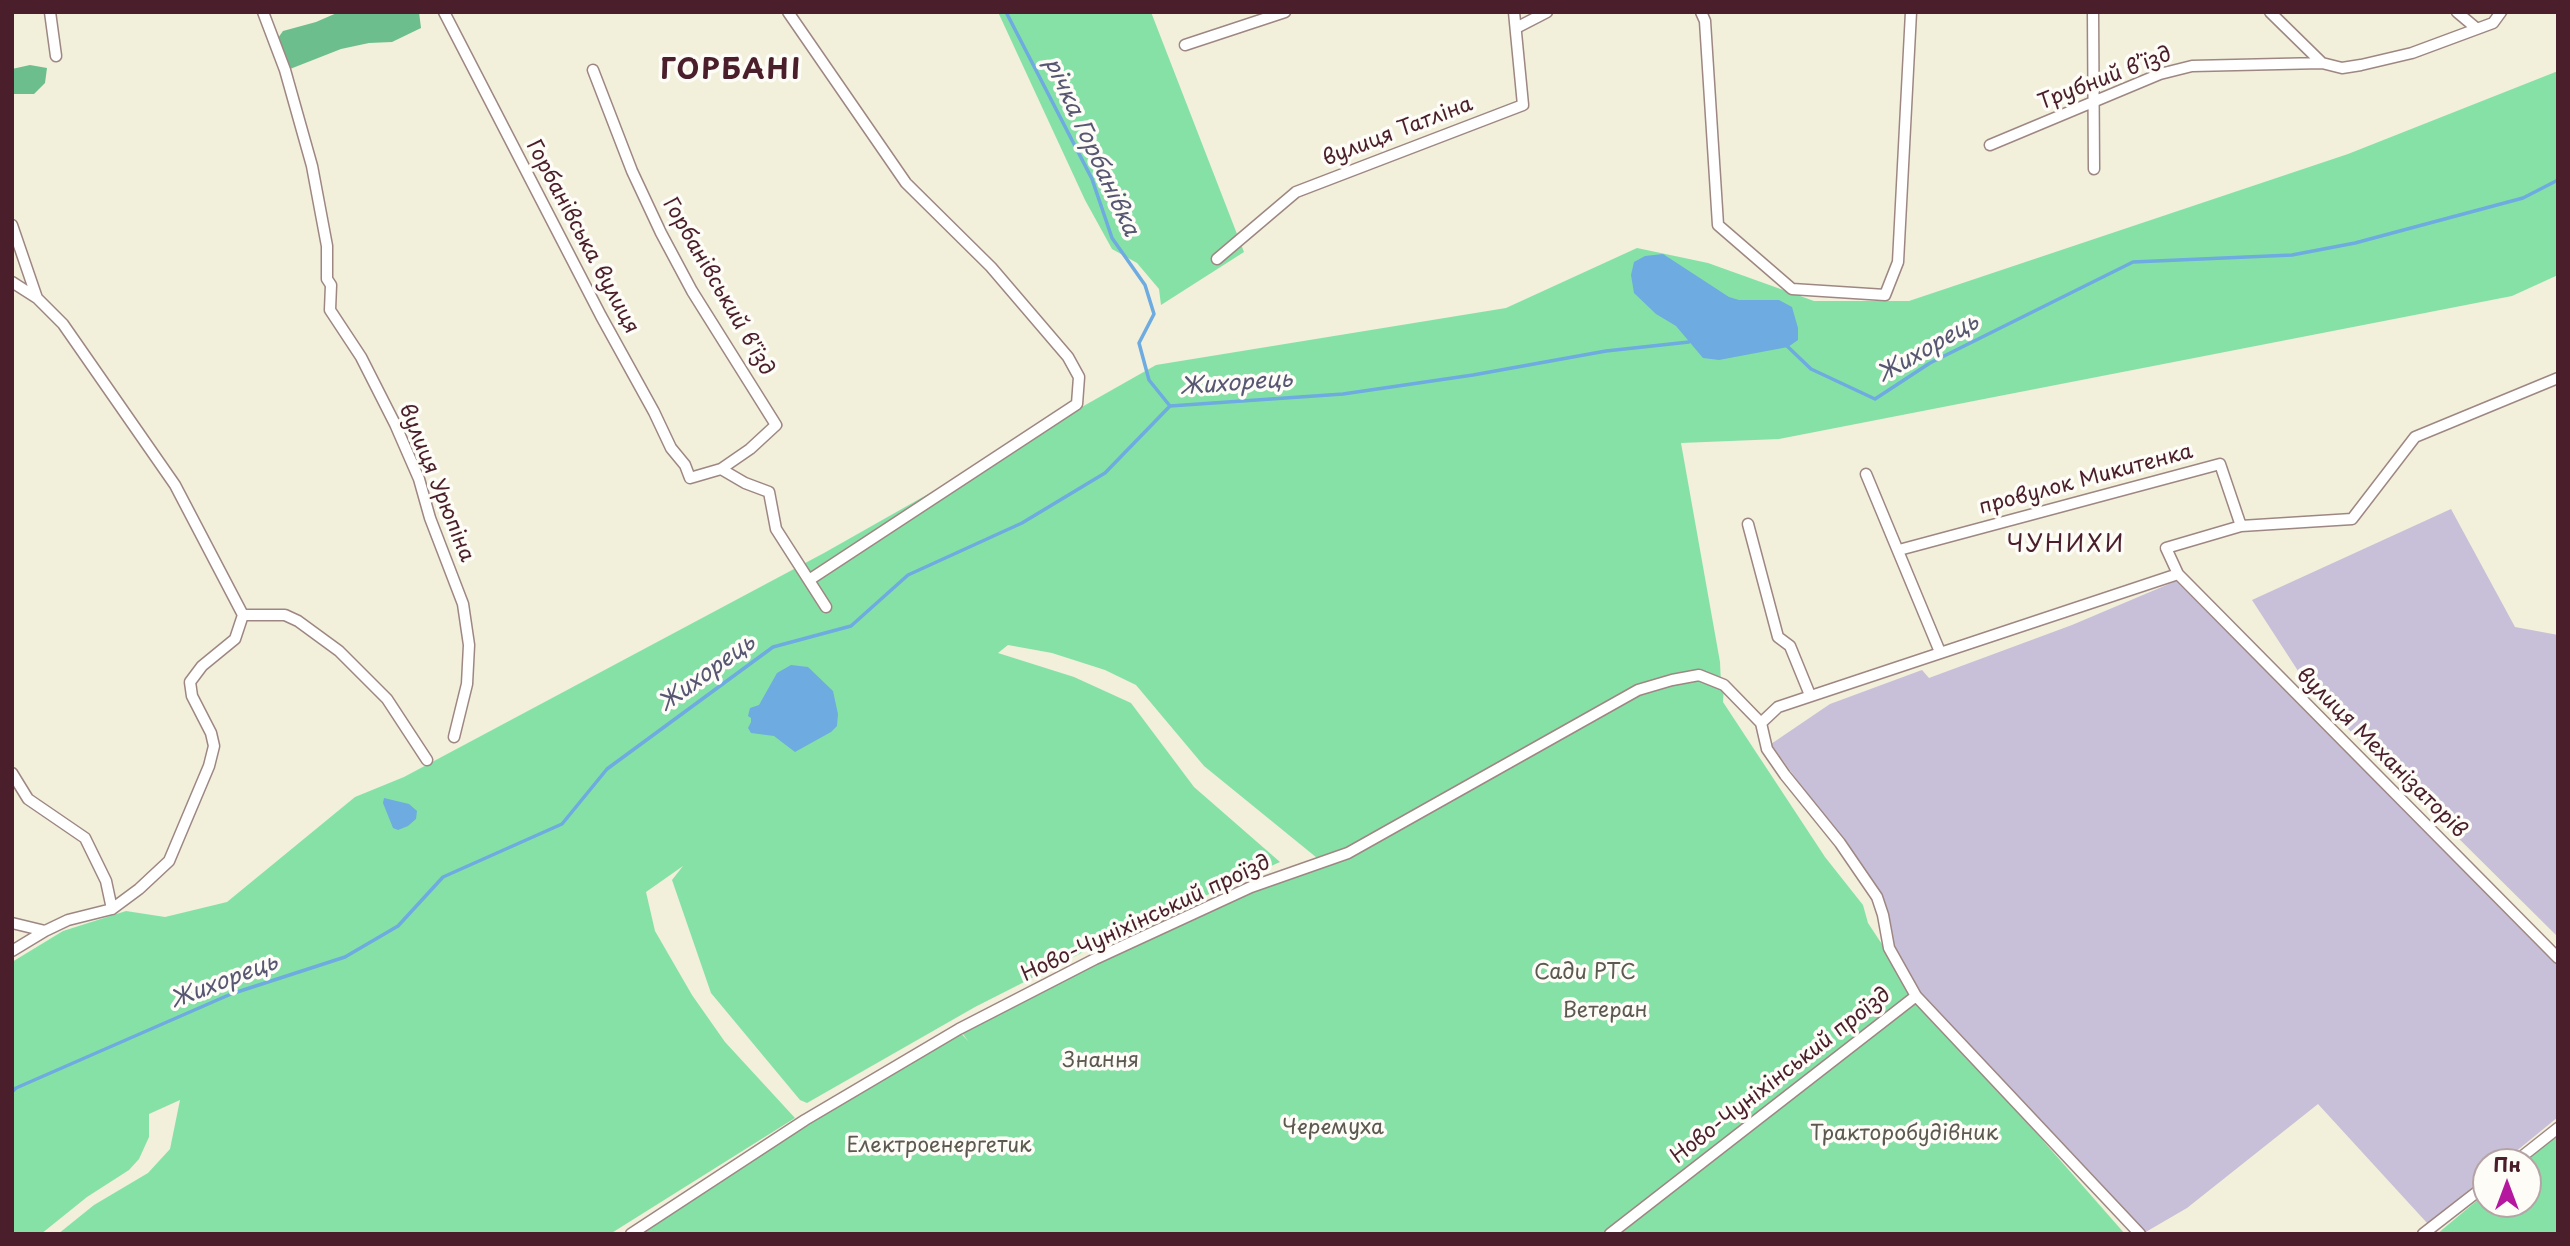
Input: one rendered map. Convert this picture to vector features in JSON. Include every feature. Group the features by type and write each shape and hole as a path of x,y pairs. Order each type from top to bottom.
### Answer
{"street":[{"path":"50,12 56,56"},
{"name":"вулиця Урюпіна","path":"263,12 285,70 312,166 327,246 327,279 331,285 330,310 361,356 395,424 419,479 430,518 463,604 469,645 467,684 454,737"},
{"name":"Горбанівська вулиця","path":"444,12 601,316 671,448 685,465 690,478"},
{"path":"788,12 906,183 991,267 1068,357 1079,377 1077,404 809,580"},
{"path":"1185,45 1285,12"},
{"name":"вулиця Татліна","path":"1217,259 1296,192 1523,105 1514,12"},
{"path":"1516,28 1547,12"},
{"path":"1701,12 1705,21 1718,225 1792,289 1885,295 1898,262 1912,12"},
{"path":"2093,12 2094,169"},
{"path":"2270,12 2322,64"},
{"path":"2457,12 2476,28"},
{"name":"Трубний в’їзд","path":"1990,145 2160,74 2192,66 2322,64 2342,68 2361,65 2412,53 2493,23 2501,12"},
{"name":"Горбанівський в'їзд","path":"593,70 632,171 661,233 692,291 776,425 750,449 721,468 690,478"},
{"path":"12,225 37,298"},
{"path":"12,282 37,298 63,324 176,485 243,615 235,639 202,666 190,682 192,696 211,733 214,746 169,861 139,890 112,909 68,920 12,951"},
{"path":"1916,996 1889,948 1877,897 1767,748 1761,723 1778,707 1810,695 2178,574 2166,548 2241,526 2352,519 2415,437 2558,378"},
{"name":"провулок Микитенка","path":"1899,550 2220,464 2241,526"},
{"path":"721,468 769,492 776,528 826,607"},
{"path":"1866,474 1940,652"},
{"path":"1748,524 1778,637 1790,646 1810,695"},
{"name":"вулиця Механізаторів","path":"2178,574 2558,958"},
{"path":"243,615 285,615 298,621 339,651 387,699 427,760"},
{"name":"Ново-Чуніхінський проїзд","path":"631,1234 806,1120 959,1029 1095,959 1251,887 1348,853 1638,690 1699,675 1724,685 1761,723"},
{"path":"12,773 28,799 85,838 106,881 112,909"},
{"path":"12,923 44,931"},
{"name":"Ново-Чуніхінський проїзд","path":"1611,1234 1916,996 2140,1234"},
{"path":"2533,1148 2558,1128"},
{"path":"2423,1234 2472,1196"}],"shaded area":[{"path":"2451,509 2515,627 2558,635 2558,937 2313,694 2252,600"},
{"path":"2176,581 2558,965 2558,1117 2520,1148 2472,1148 2472,1188 2428,1224 2318,1104 2187,1208 2144,1233 1917,992 1892,948 1881,897 1771,744 1830,704 1922,670 1929,678 2072,625"}],"green space":[{"path":"339,12 419,12 421,28 392,42 369,43 341,49 290,69 278,38 283,31"},
{"path":"998,12 1151,12 1244,252 1161,305 1159,289 1137,263 1112,249 1085,200"},
{"path":"30,65 47,68 45,83 34,94 12,94 12,69"},
{"path":"2558,71 2558,275 2512,296 1779,439 1681,443 1720,662 1721,684 1724,685 1723,702 1825,857 1863,905 1868,923 1916,996 2125,1234 633,1234 958,1030 969,1042 959,1029 1223,901 1322,862 1204,766 1136,685 1105,670 1052,653 1008,645 998,653 1074,677 1131,703 1194,787 1280,862 1099,944 975,1007 807,1103 800,1100 711,993 672,880 683,866 646,892 655,931 692,995 725,1042 795,1118 610,1234 58,1234 94,1205 148,1173 170,1149 180,1100 149,1114 149,1137 139,1159 129,1170 87,1197 41,1234 12,1234 12,962 63,931 126,911 165,917 227,902 355,797 404,777 824,553 1156,365 1506,308 1637,248 1708,263 1814,301 1909,301 2348,154"},
{"path":"2558,1133 2558,1234 2437,1234 2472,1205 2472,1218 2542,1218 2542,1148 2540,1148"}],"water":[{"path":"1663,254 1729,297 1739,300 1779,300 1792,307 1798,328 1798,340 1788,347 1719,360 1703,358 1676,326 1656,314 1634,293 1631,275 1634,262 1645,256"},
{"path":"791,665 808,667 833,691 838,714 837,726 831,732 795,752 774,736 751,733 748,728 751,722 748,716 750,708 759,705 777,673"},
{"path":"384,798 409,804 417,811 416,819 398,830 393,828 383,803"}],"waterway":[{"name":"річка Горбанівка","path":"1006,12 1092,179 1112,238 1145,285 1154,314 1139,343 1149,380 1170,406"},
{"name":"Жихорець","path":"1786,345 1811,369 1875,399 1930,363 2133,262 2292,255 2355,243 2523,198 2558,180"},
{"name":"Жихорець","path":"12,1092 231,994 345,957 398,926 443,877 562,824 607,769 773,647 851,626 908,575 1022,523 1105,473 1170,406 1343,394 1473,375 1606,351 1689,342"}],"district":[{"name":"ГОРБАНІ","path":"731,71"},
{"name":"ЧУНИХИ","path":"2066,545"}],"park label":[{"name":"Сади РТС","path":"1585,973"},
{"name":"Ветеран","path":"1605,1011"},
{"name":"Знання","path":"1101,1061"},
{"name":"Черемуха","path":"1333,1128"},
{"name":"Тракторобудівник","path":"1904,1134"},
{"name":"Електроенергетик","path":"939,1146"}]}
